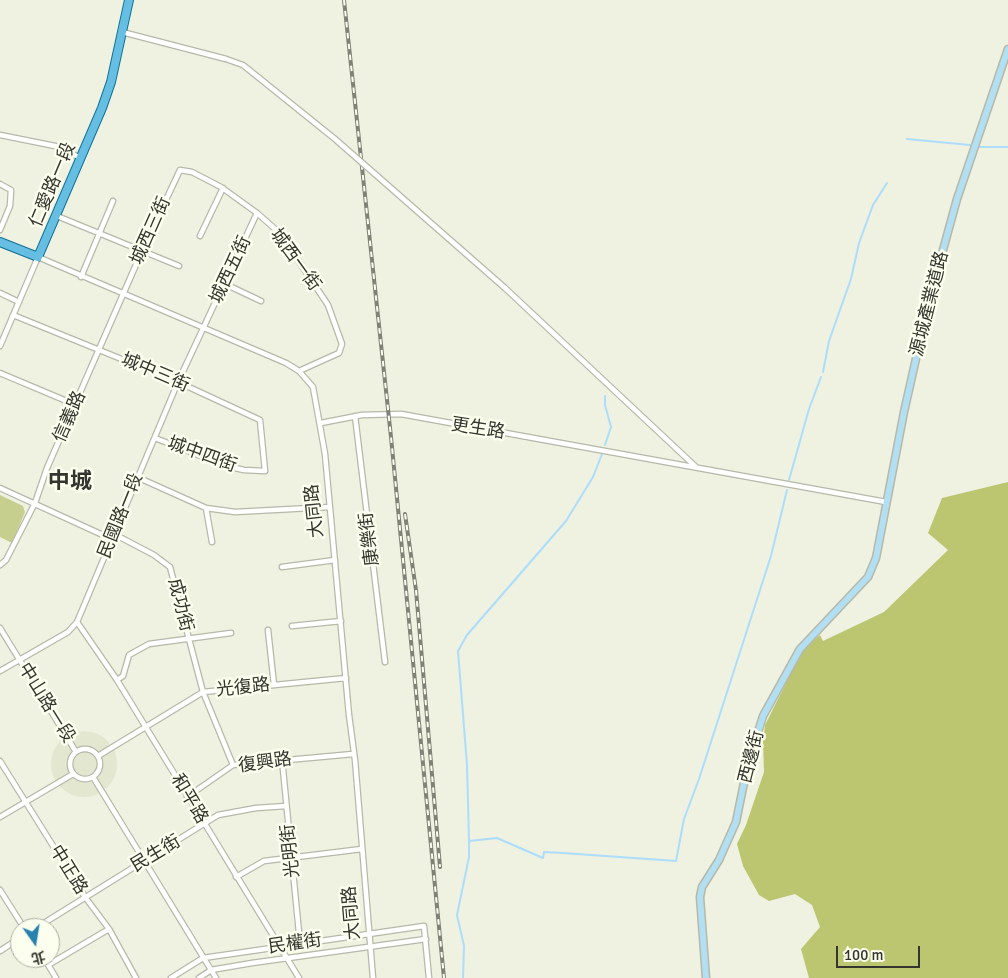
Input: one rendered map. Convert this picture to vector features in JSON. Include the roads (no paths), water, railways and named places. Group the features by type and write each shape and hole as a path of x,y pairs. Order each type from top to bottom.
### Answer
{"main road":[{"name":"仁愛路一段","path":"38,257 57,216 111,82 129,0"},
{"name":"大同路","path":"0,242 38,257"}],"street":[{"path":"122,32 243,65 335,139 505,288 697,468"},
{"name":"源城產業道路","path":"874,564 904,412 933,284 957,199 1008,49"},
{"path":"0,135 55,146 81,158"},
{"name":"城西一街","path":"180,170 192,172 223,188 257,213 288,245 328,305 342,344 339,353 299,371"},
{"name":"城西三街","path":"124,294 180,170"},
{"path":"0,184 11,190 10,206 0,230"},
{"path":"200,236 223,188"},
{"path":"81,276 113,201"},
{"name":"城西五街","path":"205,328 257,213"},
{"path":"57,216 99,235 179,266"},
{"name":"大同路","path":"38,257 205,328 299,371 314,388 321,423 330,507 373,978"},
{"name":"仁愛路一段","path":"0,346 2,337 38,257"},
{"path":"225,284 261,301"},
{"path":"0,293 19,302"},
{"name":"信義路","path":"0,565 6,560 35,503 47,468 124,294"},
{"name":"城中三街","path":"13,315 178,382 260,420 264,457"},
{"name":"民國路一段","path":"0,671 68,632 77,622 178,382 205,328"},
{"path":"0,373 76,405"},
{"name":"更生路","path":"321,423 355,416 401,414 886,502"},
{"name":"康樂街","path":"355,416 385,662"},
{"name":"城中四街","path":"155,438 202,458 244,470 265,471 264,457"},
{"path":"137,477 206,508 244,512 330,507"},
{"name":"成功街","path":"0,488 106,536 114,534 154,555 170,567 203,692 232,765"},
{"path":"206,508 212,542"},
{"path":"282,567 335,560"},
{"name":"西邊街","path":"706,978 700,897 702,887 720,860 736,822 747,768 763,716 800,649 868,577 874,564"},
{"path":"292,626 341,621"},
{"name":"和平路","path":"77,622 117,680 186,797 299,978"},
{"name":"中山路一段","path":"0,628 76,752"},
{"path":"268,630 274,685"},
{"path":"117,680 123,676 130,655 149,644 232,633"},
{"name":"光復路","path":"98,756 203,692 346,678"},
{"path":"87,749 98,756 100,768 93,777 80,779 73,774 69,763 76,752 87,749"},
{"name":"復興路","path":"186,797 232,765 353,754"},
{"name":"光明街","path":"282,759 300,942"},
{"name":"中正路","path":"0,761 85,897 109,929 136,978"},
{"path":"0,817 73,774"},
{"path":"93,777 216,978"},
{"name":"民生街","path":"52,918 218,815 256,808 286,806"},
{"path":"236,877 264,860 362,848"},
{"path":"0,890 18,918"},
{"name":"民權街","path":"171,978 203,958 279,945 424,926 426,939 286,957 211,970 199,978"},
{"path":"60,958 109,929"},
{"path":"426,939 429,978"}],"waterway":[{"path":"907,139 970,145"},
{"path":"980,147 1008,147"},
{"path":"823,372 829,341 851,279 859,243 873,205 887,183"},
{"path":"789,480 809,409 821,377"},
{"path":"605,396 605,405 611,427 605,445"},
{"path":"469,840 467,765 458,651 467,635 566,521 593,477 602,454"},
{"path":"463,978 464,946 457,915 469,857 469,841 497,838 543,858 544,852 676,861 684,819 699,779 771,556 787,490"}],"railway":[{"path":"344,0 391,437 444,978"},
{"path":"405,514 416,590 440,867"}],"district":[{"name":"中城","path":"70,482"}]}
